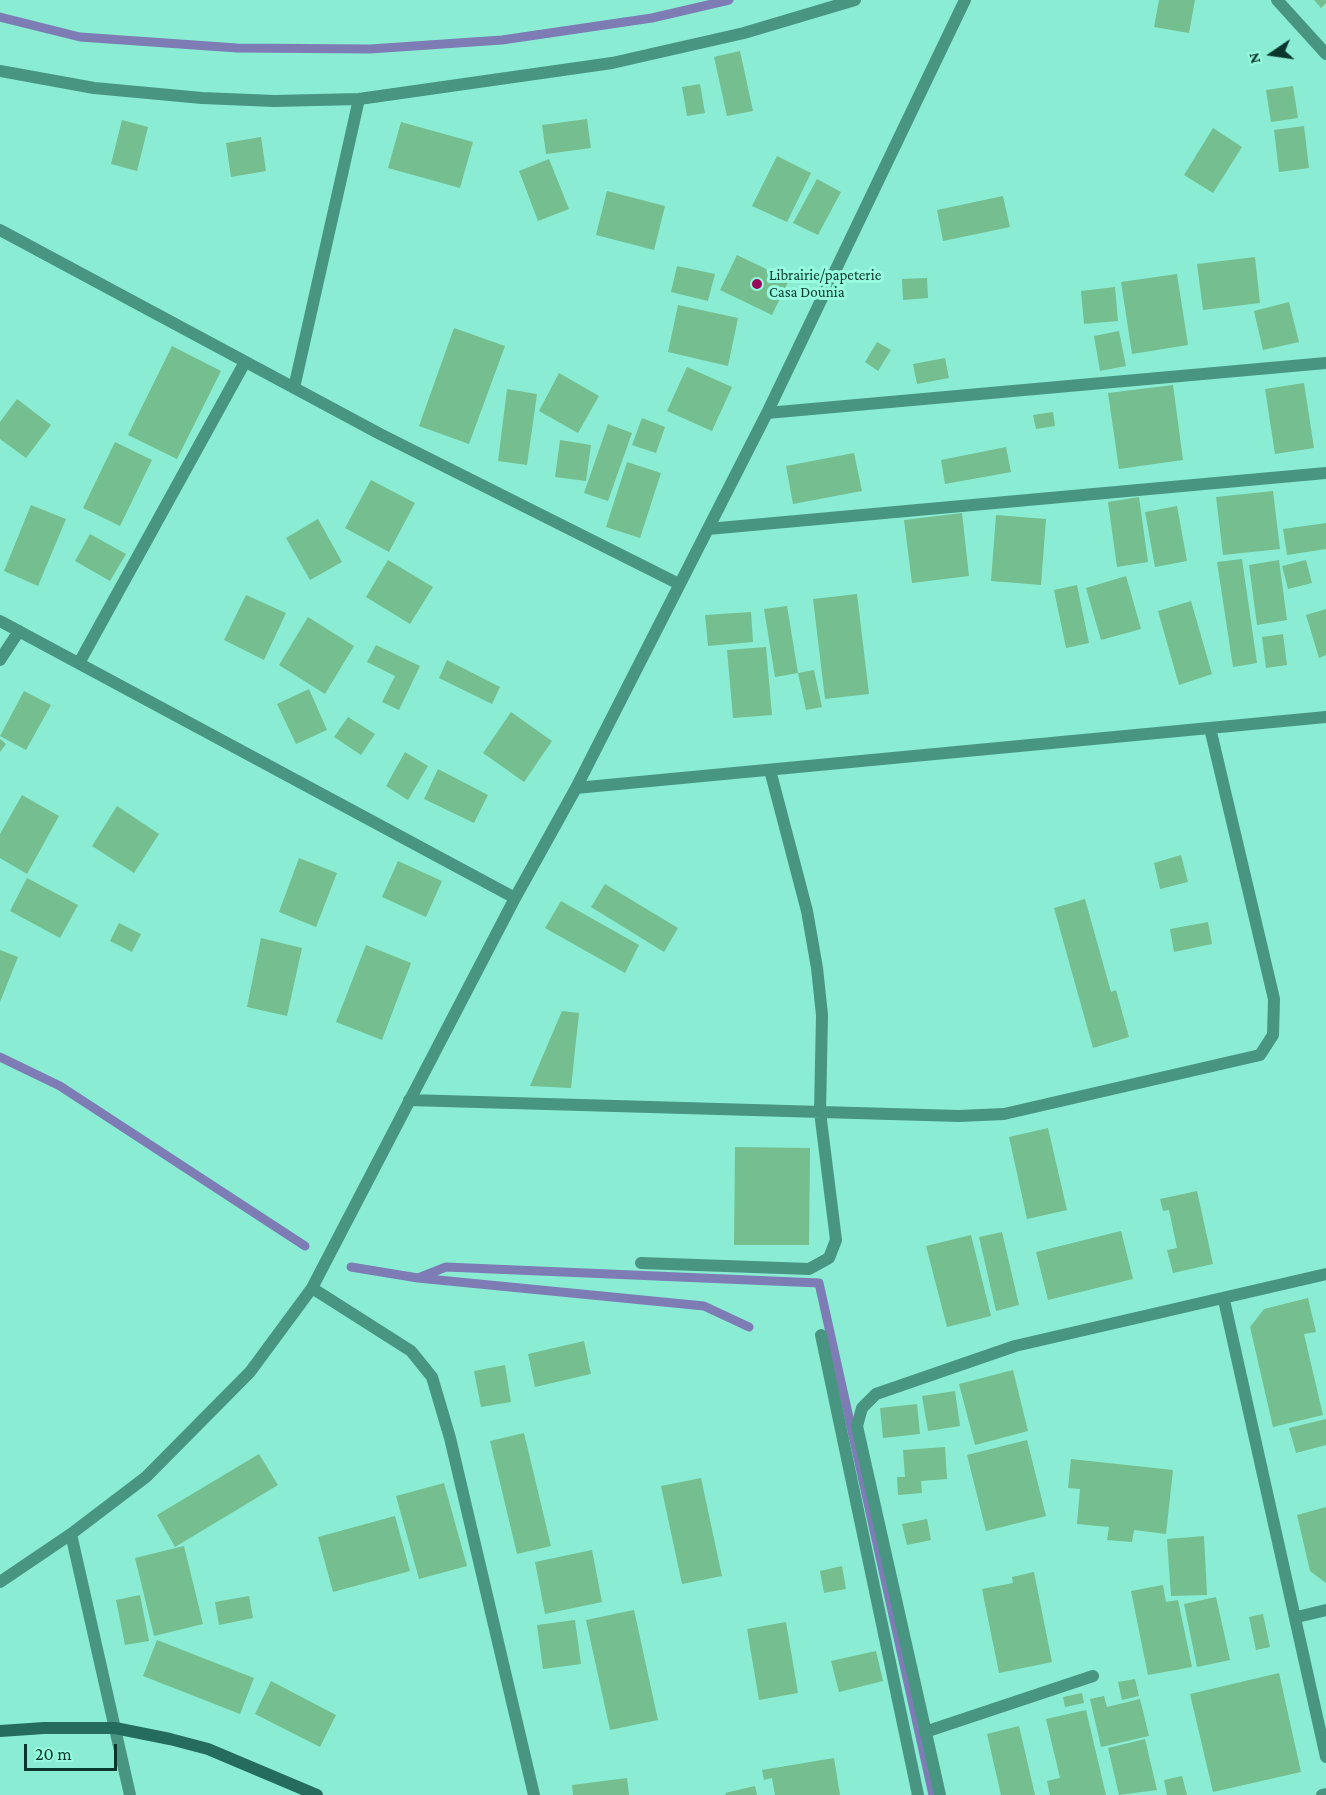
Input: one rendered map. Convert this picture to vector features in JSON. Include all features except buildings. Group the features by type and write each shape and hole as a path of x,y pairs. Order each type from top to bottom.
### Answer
{"main road":[{"path":"0,1731 45,1728 115,1728 208,1749 317,1795"}],"street":[{"path":"0,70 94,88 202,98 274,101 359,99 612,63 744,33 855,0"},
{"path":"0,1582 71,1534 146,1477 250,1372 312,1288 515,898 576,788 767,413 965,0"},
{"path":"1277,0 1326,54"},
{"path":"294,388 359,99"},
{"path":"0,230 244,362 679,584"},
{"path":"79,663 244,362"},
{"path":"767,413 1326,363"},
{"path":"708,529 1326,473"},
{"path":"0,621 515,898"},
{"path":"0,660 19,631"},
{"path":"576,788 1326,717"},
{"path":"409,1100 959,1116 1004,1114 1260,1055 1273,1035 1274,999 1210,728"},
{"path":"641,1263 809,1269 829,1258 836,1240 819,1112 822,1015 817,968 807,911 770,770"},
{"path":"940,1795 857,1426 861,1408 876,1394 1015,1346 1224,1300 1326,1274"},
{"path":"312,1288 411,1351 432,1377 450,1438 534,1795"},
{"path":"1224,1300 1297,1617 1326,1757"},
{"path":"822,1335 918,1795"},
{"path":"71,1534 130,1795"},
{"path":"1297,1617 1326,1610"},
{"path":"925,1732 1093,1676"},
{"path":"1322,1795 1326,1794"}],"waterway":[{"path":"0,17 80,37 237,48 370,49 502,40 652,18 729,0"},
{"path":"0,1057 60,1086 305,1246"},
{"path":"351,1267 418,1278 704,1306 749,1327"},
{"path":"418,1278 446,1267 819,1283 933,1795"}],"place":[{"name":"Librairie/papeterie Casa Dounia","path":"757,284"}]}
